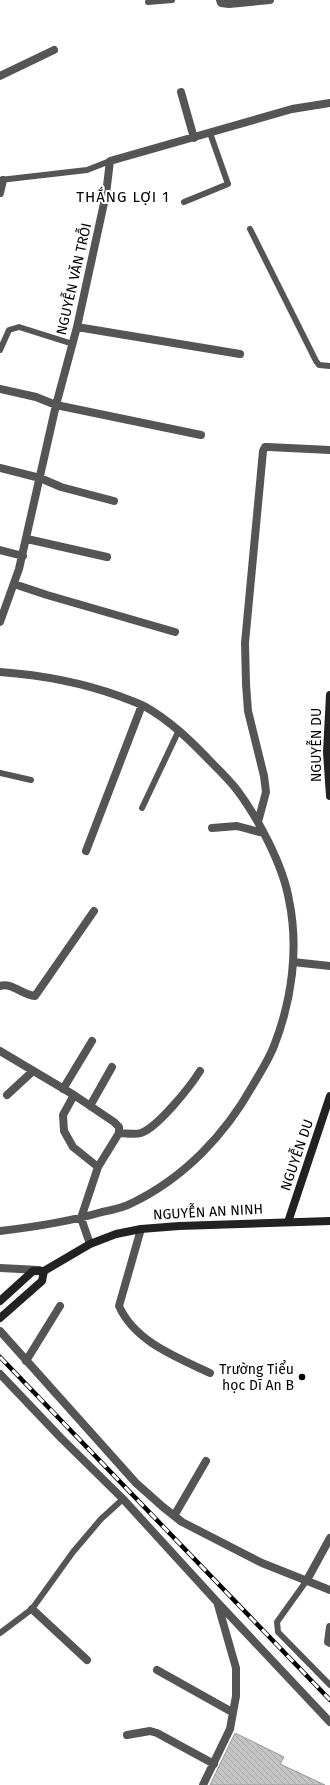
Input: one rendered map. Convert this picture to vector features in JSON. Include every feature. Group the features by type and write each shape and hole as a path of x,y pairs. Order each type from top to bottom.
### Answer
{"main road":[{"name":"NGUYỄN DU","path":"330,694 327,752 330,796"},
{"name":"NGUYỄN DU","path":"288,1222 330,1096"},
{"name":"NGUYỄN AN NINH","path":"0,1301 33,1271 44,1271 90,1244 116,1234 141,1229 179,1226 330,1221"},
{"path":"0,1318 42,1282 44,1271"}],"street":[{"path":"220,0 221,2 229,4 270,0"},
{"path":"0,76 54,50"},
{"path":"181,92 194,138"},
{"path":"110,161 292,109 330,103"},
{"name":"NGUYỄN VĂN TRỖI","path":"0,622 14,584 22,556 56,405 78,327 106,194 110,161"},
{"path":"0,193 1,180"},
{"path":"78,327 240,354"},
{"path":"0,388 36,397 56,405 201,435"},
{"path":"258,822 266,792 264,776 248,711 245,643 263,451 265,447 268,446 330,450"},
{"path":"0,468 40,478 69,490 114,502"},
{"path":"26,539 107,557"},
{"path":"0,550 22,556"},
{"path":"14,584 175,632"},
{"path":"0,672 33,674 68,681 107,692 142,705 179,730 237,789 258,822 277,863 289,899 294,944 291,986 274,1047 241,1106 221,1133 191,1163 161,1187 130,1204 81,1218 0,1231"},
{"path":"86,851 142,705"},
{"path":"212,828 237,826 263,833"},
{"path":"0,986 4,984 11,986 27,995 35,996 41,990 94,911"},
{"path":"293,962 330,966"},
{"path":"63,1089 92,1041"},
{"path":"0,1051 74,1095 119,1127 119,1133 98,1167 81,1218 90,1244"},
{"path":"90,1106 112,1067"},
{"path":"7,1095 33,1071"},
{"path":"119,1133 140,1133 148,1129 179,1101 200,1071"},
{"path":"74,1095 63,1115 64,1132 73,1147 98,1167"},
{"path":"141,1229 119,1306 124,1319 157,1348 210,1372"},
{"path":"0,1268 44,1271"},
{"path":"26,1361 60,1306"},
{"path":"0,1331 136,1483 162,1508 182,1522 262,1563 330,1590"},
{"path":"0,1374 61,1438 124,1499 218,1603 330,1722"},
{"path":"174,1516 206,1461"},
{"path":"307,1580 330,1538"},
{"path":"203,1785 230,1729 236,1696 236,1668 218,1603"},
{"path":"32,1609 87,1660"},
{"path":"330,1627 328,1642 330,1643"},
{"path":"157,1670 232,1712"},
{"path":"126,1735 150,1731 157,1733 214,1764"}],"lane":[{"path":"148,2 172,0"},
{"path":"184,202 228,184 210,133"},
{"path":"1,180 87,170 110,161"},
{"path":"250,229 316,361 319,365 330,366"},
{"path":"0,350 9,330 19,327 73,344"},
{"path":"142,808 179,730"},
{"path":"0,773 31,780"},
{"path":"0,1633 32,1609 73,1552 101,1519 124,1499"},
{"path":"307,1580 277,1622 278,1632 330,1685"}],"building":[{"path":"235,1733 284,1757 280,1764 325,1785 210,1785"}],"railway":[{"path":"0,1357 330,1700"}],"place":[{"name":"Trường Tiểu học Dĩ An B","path":"302,1377"}],"district":[{"name":"THẮNG LỢI 1","path":"123,197"}]}
